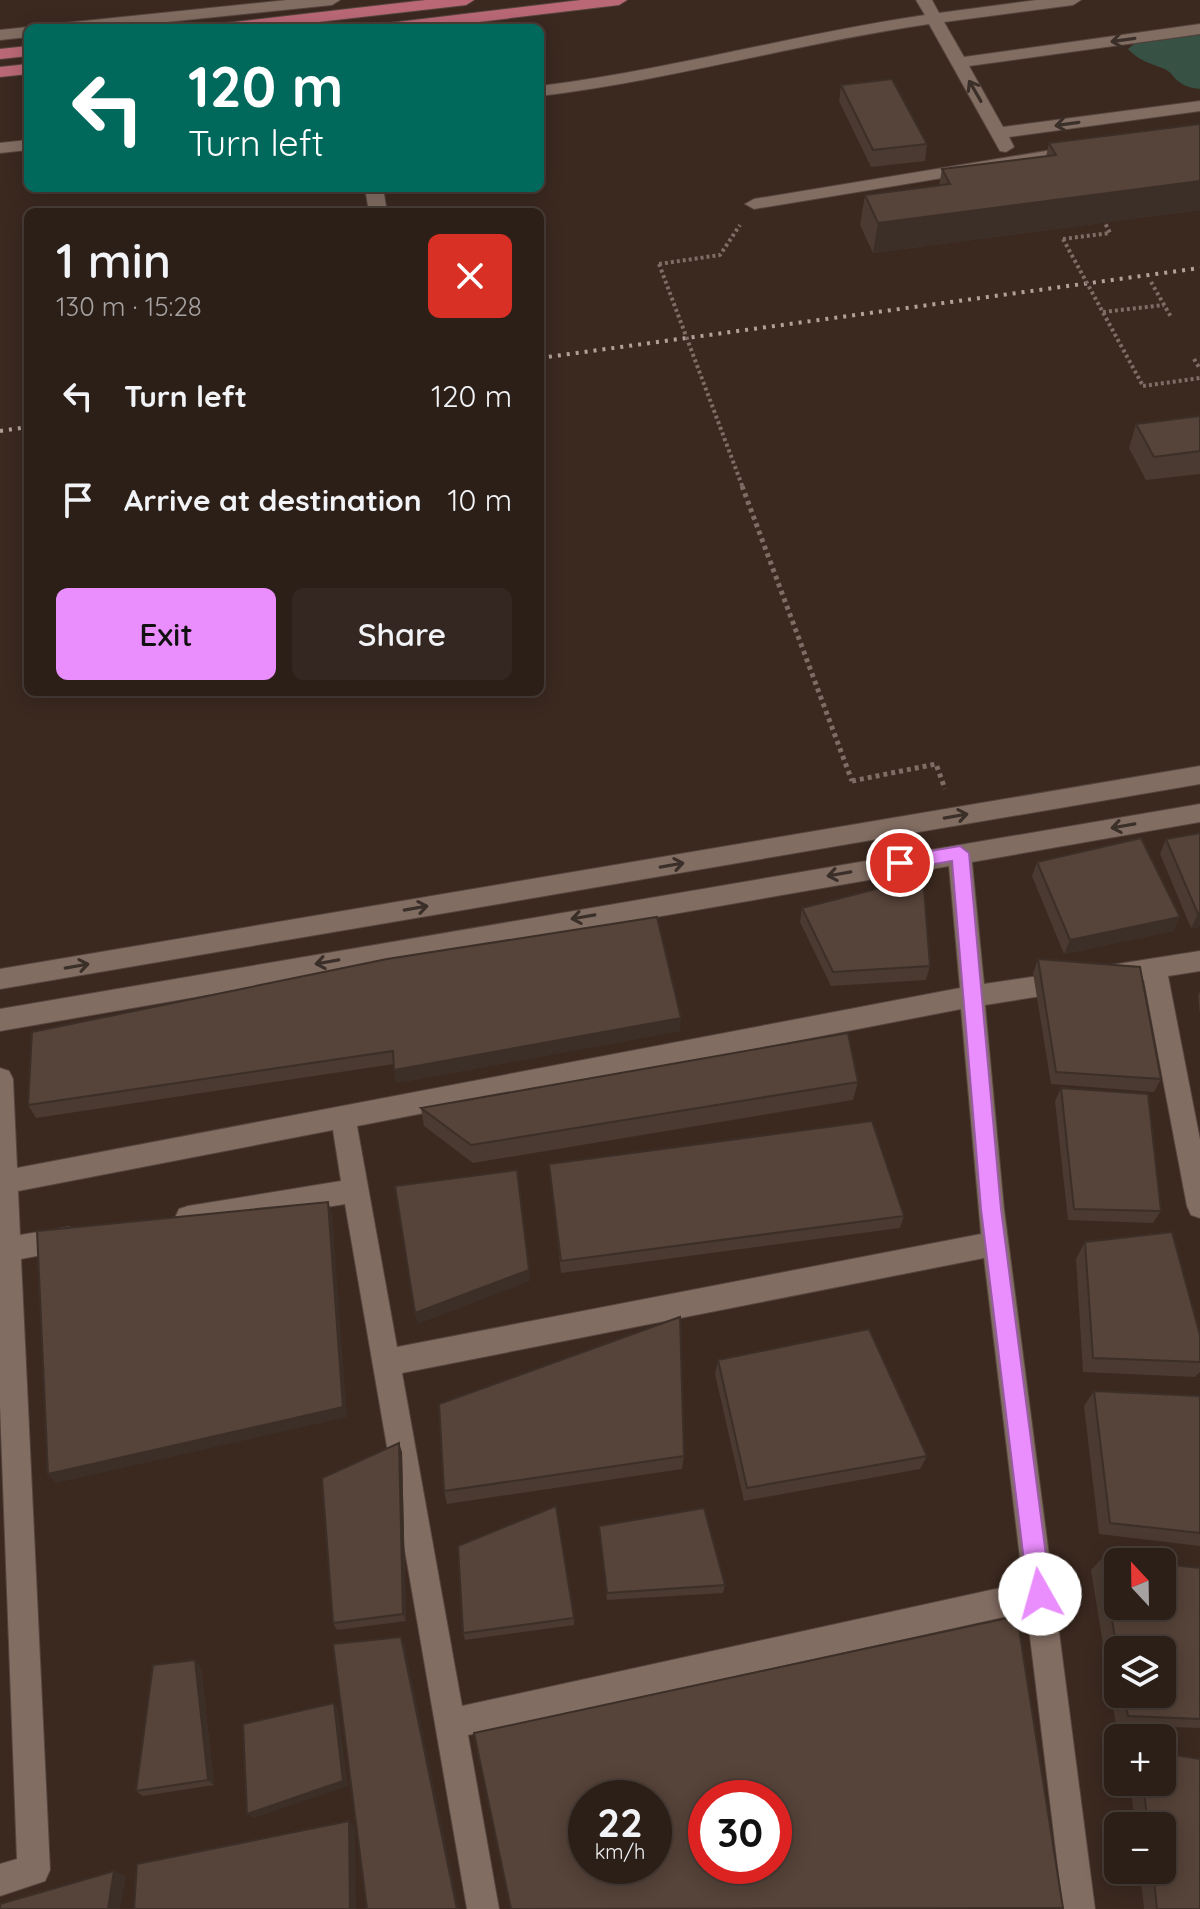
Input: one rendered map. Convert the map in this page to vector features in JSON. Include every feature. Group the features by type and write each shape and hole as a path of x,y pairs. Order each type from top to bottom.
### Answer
{"main road":[{"path":"260,24 466,0"},
{"path":"425,24 619,0"},
{"path":"0,54 24,51"},
{"path":"0,72 24,69"}],"street":[{"path":"102,24 332,0"},
{"path":"924,0 1013,159"},
{"path":"544,90 618,81 743,53 934,18 1073,0"},
{"path":"959,63 1200,29"},
{"path":"0,35 24,32"},
{"path":"998,133 1200,106"},
{"path":"0,148 24,145"},
{"path":"754,204 1013,159 1091,149"},
{"path":"0,979 1200,775"},
{"path":"0,1020 1200,813"},
{"path":"960,853 996,1243 1079,1909"},
{"path":"2,1183 973,996 1200,961"},
{"path":"1154,968 1200,1206"},
{"path":"0,1079 2,1183 34,1870 0,1880"},
{"path":"343,1117 483,1909"},
{"path":"169,1222 356,1190"},
{"path":"7,1249 91,1235"},
{"path":"386,1363 996,1243"},
{"path":"450,1724 1040,1594"}],"path":[{"path":"754,204 720,255 659,264 852,781 936,764"},
{"path":"1105,223 1110,233 1063,239 1143,386 1200,378"},
{"path":"1151,282 1171,317"},
{"path":"1103,312 1164,305"},
{"path":"1194,359 1200,369"}],"green space":[{"path":"1200,35 1200,89 1184,85 1167,70 1140,59 1128,49 1134,44"}],"building":[{"path":"892,79 927,144 873,150 841,85"},
{"path":"1200,124 1200,181 878,223 865,195 950,184 942,169 1056,155 1049,143"},
{"path":"1200,416 1200,451 1154,457 1136,424"},
{"path":"1200,833 1200,914 1198,914 1166,839"},
{"path":"1141,838 1180,917 1070,940 1037,862"},
{"path":"923,877 930,966 833,972 802,908"},
{"path":"657,917 681,1018 394,1070 393,1051 28,1105 32,1032 387,959"},
{"path":"1038,959 1140,967 1161,1079 1056,1072"},
{"path":"848,1033 858,1082 471,1145 421,1108"},
{"path":"1061,1088 1148,1094 1161,1211 1074,1209"},
{"path":"872,1121 904,1216 561,1261 549,1164"},
{"path":"517,1170 529,1270 415,1313 395,1186"},
{"path":"328,1202 343,1407 48,1474 37,1231"},
{"path":"1172,1232 1200,1335 1200,1362 1093,1358 1085,1242"},
{"path":"680,1317 684,1456 444,1491 439,1404"},
{"path":"869,1329 927,1456 747,1488 718,1360"},
{"path":"1094,1391 1200,1396 1200,1533 1110,1523"},
{"path":"399,1443 403,1614 333,1623 322,1478"},
{"path":"556,1506 574,1618 463,1633 458,1546"},
{"path":"704,1508 725,1585 607,1593 599,1526"},
{"path":"1176,1565 1200,1568 1200,1719 1128,1716 1127,1708 1176,1708 1176,1636 1115,1636 1112,1620 1176,1620"},
{"path":"1017,1616 1063,1908 511,1909 474,1733"},
{"path":"401,1637 457,1909 367,1909 333,1644"},
{"path":"195,1660 208,1780 136,1791 153,1665"},
{"path":"334,1703 343,1781 247,1814 243,1724"},
{"path":"1176,1755 1200,1759 1200,1909 1157,1909 1154,1884 1176,1884 1176,1812 1146,1812 1145,1796 1176,1796"},
{"path":"349,1821 350,1909 134,1909 137,1864"},
{"path":"114,1871 108,1909 0,1909 0,1904"}],"railway":[{"path":"544,357 1200,268"},
{"path":"0,431 24,428"}],"route":[{"path":"900,863 960,853 991,1209 1040,1594"}]}
